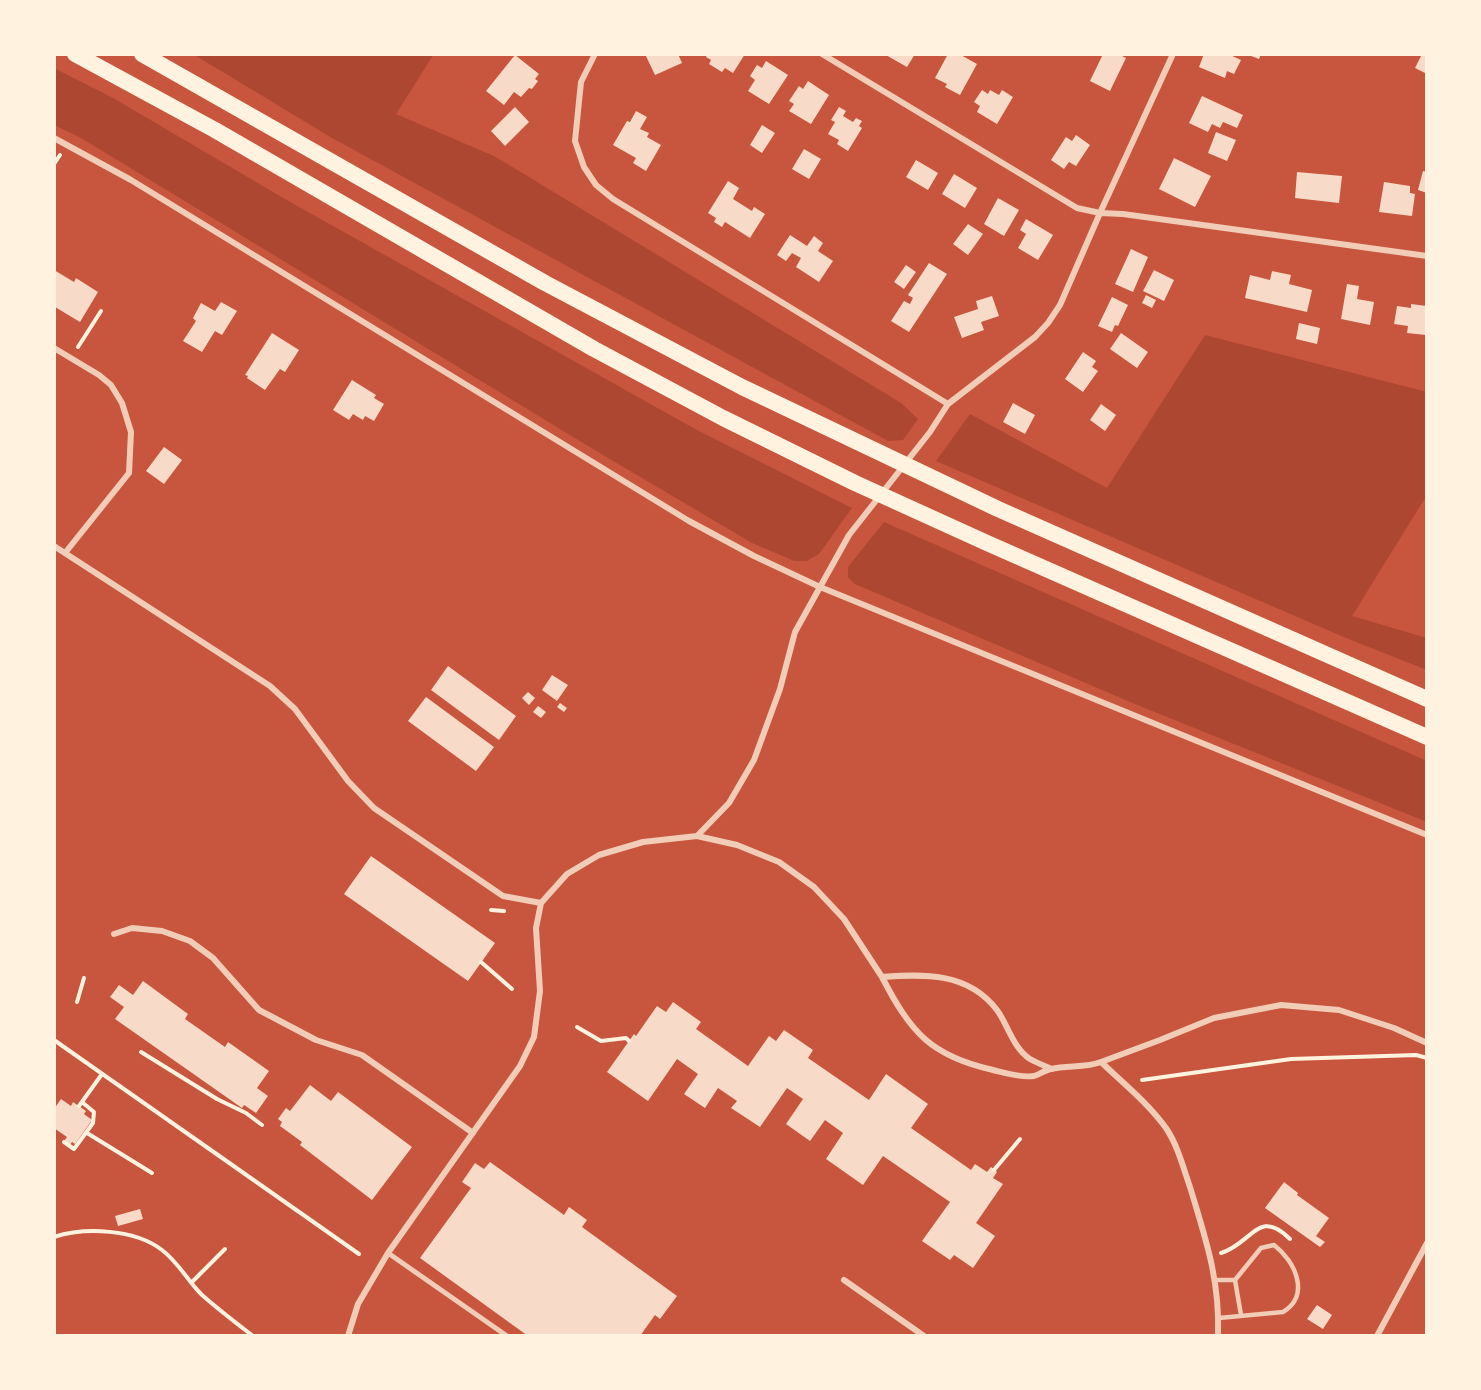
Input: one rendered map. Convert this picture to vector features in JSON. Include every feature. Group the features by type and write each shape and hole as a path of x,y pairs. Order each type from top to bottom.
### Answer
{"highway":[{"path":"75,54 215,130 585,344 723,418 943,524 1427,737"},
{"path":"142,54 545,283 742,387 988,504 1427,699"}],"street":[{"path":"595,54 581,82 575,141 584,167 596,186 613,199 948,404"},
{"path":"822,54 1077,208 1100,213 1123,214 1427,256"},
{"path":"697,836 729,803 754,760 780,689 795,632 849,535 930,432 948,404 1035,337 1060,305 1173,54"},
{"path":"54,138 131,180 689,521 754,556 820,587 1427,835"},
{"path":"54,348 99,375 111,385 122,403 131,432 129,473 65,553"},
{"path":"54,546 270,686 295,709 348,781 375,808 503,896 541,903"},
{"path":"348,1336 357,1304 388,1253 520,1066 534,1037 540,992 536,928 541,903 567,874 599,855 644,842 697,836 737,845 779,862 814,887 844,919 906,1017 921,1035 934,1047 959,1061 1011,1074 1033,1076 1052,1069 1101,1062 1214,1018 1281,1005 1339,1010 1394,1028 1427,1043"},
{"path":"114,934 132,928 162,932 190,941 213,958 259,1010 316,1040 362,1055 473,1133"},
{"path":"882,977 929,975 969,985 997,1010 1022,1052 1030,1059 1052,1069"},
{"path":"1101,1062 1153,1113 1166,1128 1177,1147 1211,1255 1219,1318 1218,1336"},
{"path":"1377,1336 1427,1243"},
{"path":"388,1253 507,1336"},
{"path":"844,1280 924,1336"}],"lane":[{"path":"1215,1280 1234,1280 1261,1248 1274,1245 1285,1253 1298,1277 1297,1298 1290,1308 1283,1312 1273,1315 1219,1318"},
{"path":"1234,1280 1241,1315"}],"path":[{"path":"70,343 79,348 101,311"},
{"path":"491,910 504,911"},
{"path":"481,962 512,988"},
{"path":"77,1002 84,978"},
{"path":"578,1027 602,1041 626,1038 629,1041"},
{"path":"54,1040 358,1254"},
{"path":"141,1052 217,1099 246,1113 262,1125"},
{"path":"1142,1080 1291,1059 1416,1055 1427,1058"},
{"path":"64,1142 74,1149 95,1118 90,1108 81,1104 102,1074"},
{"path":"87,1132 152,1173"},
{"path":"994,1170 1020,1139"},
{"path":"54,1237 70,1232 96,1231 122,1234 150,1242 163,1250 201,1294 253,1336"},
{"path":"192,1282 225,1249"}],"shaded area":[{"path":"193,54 434,54 396,114 496,157 901,403 918,419 903,440 888,441 332,138"},
{"path":"54,68 113,98 285,199 695,429 852,508 819,554 807,561 794,561 752,543 81,138 54,125"},
{"path":"1205,335 1427,392 1427,495 1352,616 1427,638 1427,670 1346,638 936,461 970,414 1107,488"},
{"path":"884,522 1427,761 1427,822 1130,702 855,584 848,577 848,567"}],"building":[{"path":"645,54 678,54 682,63 655,75"},
{"path":"707,54 745,54 733,73 725,68 722,72 709,64 711,60 706,57"},
{"path":"884,54 915,54 907,67"},
{"path":"948,54 959,54 977,64 960,95 945,87 947,84 935,78"},
{"path":"1103,54 1110,56 1118,54 1126,58 1110,91 1090,81"},
{"path":"1204,54 1228,54 1241,60 1234,74 1227,71 1225,78 1199,67"},
{"path":"1246,54 1261,54 1259,59"},
{"path":"1422,54 1427,54 1427,74 1415,68"},
{"path":"515,55 539,74 535,79 538,81 521,97 514,92 504,105 486,91"},
{"path":"766,61 788,75 769,104 748,91 755,80 750,76 757,65 762,68"},
{"path":"808,81 829,95 811,124 789,111 794,104 789,101 799,86 803,89"},
{"path":"982,90 988,94 990,90 999,95 1002,90 1013,97 997,124 977,112 980,106 974,102"},
{"path":"1202,96 1243,115 1237,128 1223,122 1220,128 1212,124 1208,132 1189,123"},
{"path":"515,107 529,122 505,146 491,131"},
{"path":"839,107 846,111 843,116 853,122 856,118 862,121 859,126 862,128 848,151 837,144 839,140 828,134 835,122 831,120"},
{"path":"636,111 647,117 640,129 649,133 647,137 661,145 646,171 633,163 636,158 613,145 627,121 630,122"},
{"path":"762,125 775,133 762,153 750,145"},
{"path":"1216,132 1236,140 1227,161 1208,153"},
{"path":"1076,135 1090,145 1076,166 1069,162 1064,169 1051,160 1066,137 1072,141"},
{"path":"804,149 821,159 809,179 792,169"},
{"path":"1174,158 1211,176 1195,207 1159,189"},
{"path":"916,160 938,173 928,190 906,177"},
{"path":"1423,171 1427,172 1427,193 1418,190"},
{"path":"1297,172 1342,176 1339,203 1295,198"},
{"path":"954,174 977,188 965,208 942,194"},
{"path":"728,181 739,188 733,199 752,211 754,207 765,214 750,238 725,222 722,227 714,222 716,218 708,213"},
{"path":"1384,182 1410,186 1410,193 1415,194 1412,216 1379,212"},
{"path":"998,198 1019,210 1004,236 984,224"},
{"path":"1026,219 1053,235 1038,260 1018,248 1026,234 1020,230"},
{"path":"968,224 983,234 968,255 953,244"},
{"path":"790,235 807,246 814,236 823,243 818,251 833,261 819,282 796,267 801,258 792,253 786,261 777,255"},
{"path":"1131,249 1148,257 1133,292 1115,284"},
{"path":"929,263 947,274 909,332 891,321 904,301 910,304 913,298 908,295"},
{"path":"906,265 916,272 904,289 894,282"},
{"path":"54,270 74,282 76,278 98,292 80,322 55,307"},
{"path":"1154,270 1174,280 1164,301 1143,291"},
{"path":"1272,271 1291,275 1289,284 1312,290 1307,312 1245,298 1250,275 1270,280"},
{"path":"1347,284 1359,286 1357,299 1374,302 1370,325 1341,319"},
{"path":"1146,295 1156,300 1152,308 1142,303"},
{"path":"992,296 999,316 981,322 984,330 962,338 954,317 978,309 976,301"},
{"path":"1112,297 1128,305 1118,326 1115,325 1112,332 1098,326"},
{"path":"221,302 237,311 222,335 215,331 202,352 183,341 196,321 193,318 201,303 215,311"},
{"path":"1411,304 1427,306 1426,335 1407,333 1408,326 1394,324 1397,306 1411,308"},
{"path":"1299,323 1320,328 1317,344 1296,339"},
{"path":"272,333 299,350 285,372 280,369 265,390 245,375"},
{"path":"1121,333 1148,352 1137,368 1110,349"},
{"path":"1083,352 1096,361 1092,367 1098,371 1083,392 1065,379"},
{"path":"352,380 376,395 374,398 384,404 374,421 365,416 363,420 353,414 349,420 333,410"},
{"path":"1013,403 1035,415 1025,434 1003,422"},
{"path":"1101,404 1116,415 1105,431 1090,420"},
{"path":"164,447 182,460 164,484 146,471"},
{"path":"448,666 516,716 499,740 431,690"},
{"path":"552,675 568,685 557,701 542,690"},
{"path":"528,692 535,698 529,705 522,698"},
{"path":"426,697 494,747 476,771 408,721"},
{"path":"560,703 567,708 564,712 557,707"},
{"path":"538,706 546,712 541,718 533,712"},
{"path":"371,856 495,943 468,981 344,894"},
{"path":"143,981 188,1014 185,1019 225,1047 228,1042 269,1071 257,1088 268,1096 256,1113 244,1105 242,1108 115,1019 124,1007 110,997 119,985 133,995"},
{"path":"673,1002 701,1022 696,1029 748,1066 769,1036 776,1041 784,1030 813,1050 808,1058 869,1100 886,1074 928,1104 911,1128 971,1170 975,1164 987,1172 991,1167 997,1172 993,1178 1003,1184 976,1223 995,1236 973,1268 954,1255 950,1260 922,1241 950,1202 883,1156 863,1185 826,1159 843,1133 825,1120 810,1141 786,1124 803,1099 787,1088 760,1127 731,1108 737,1101 718,1088 705,1108 684,1094 698,1074 677,1059 648,1101 607,1072 657,1006 666,1012"},
{"path":"310,1085 331,1101 338,1092 412,1147 372,1200 300,1145 302,1142 280,1126 282,1122 278,1119 286,1108 290,1111"},
{"path":"61,1099 71,1106 73,1102 86,1111 84,1114 92,1120 75,1144 72,1142 70,1145 64,1141 67,1137 54,1128 54,1109"},
{"path":"490,1162 564,1215 569,1207 587,1220 582,1227 677,1296 660,1319 655,1315 640,1336 528,1336 420,1258 471,1188 462,1182 475,1163 484,1169"},
{"path":"1284,1182 1298,1193 1297,1195 1329,1218 1316,1236 1325,1242 1320,1247 1265,1208"},
{"path":"140,1209 143,1219 118,1226 115,1216"},
{"path":"1317,1305 1332,1315 1323,1329 1307,1319"}]}
